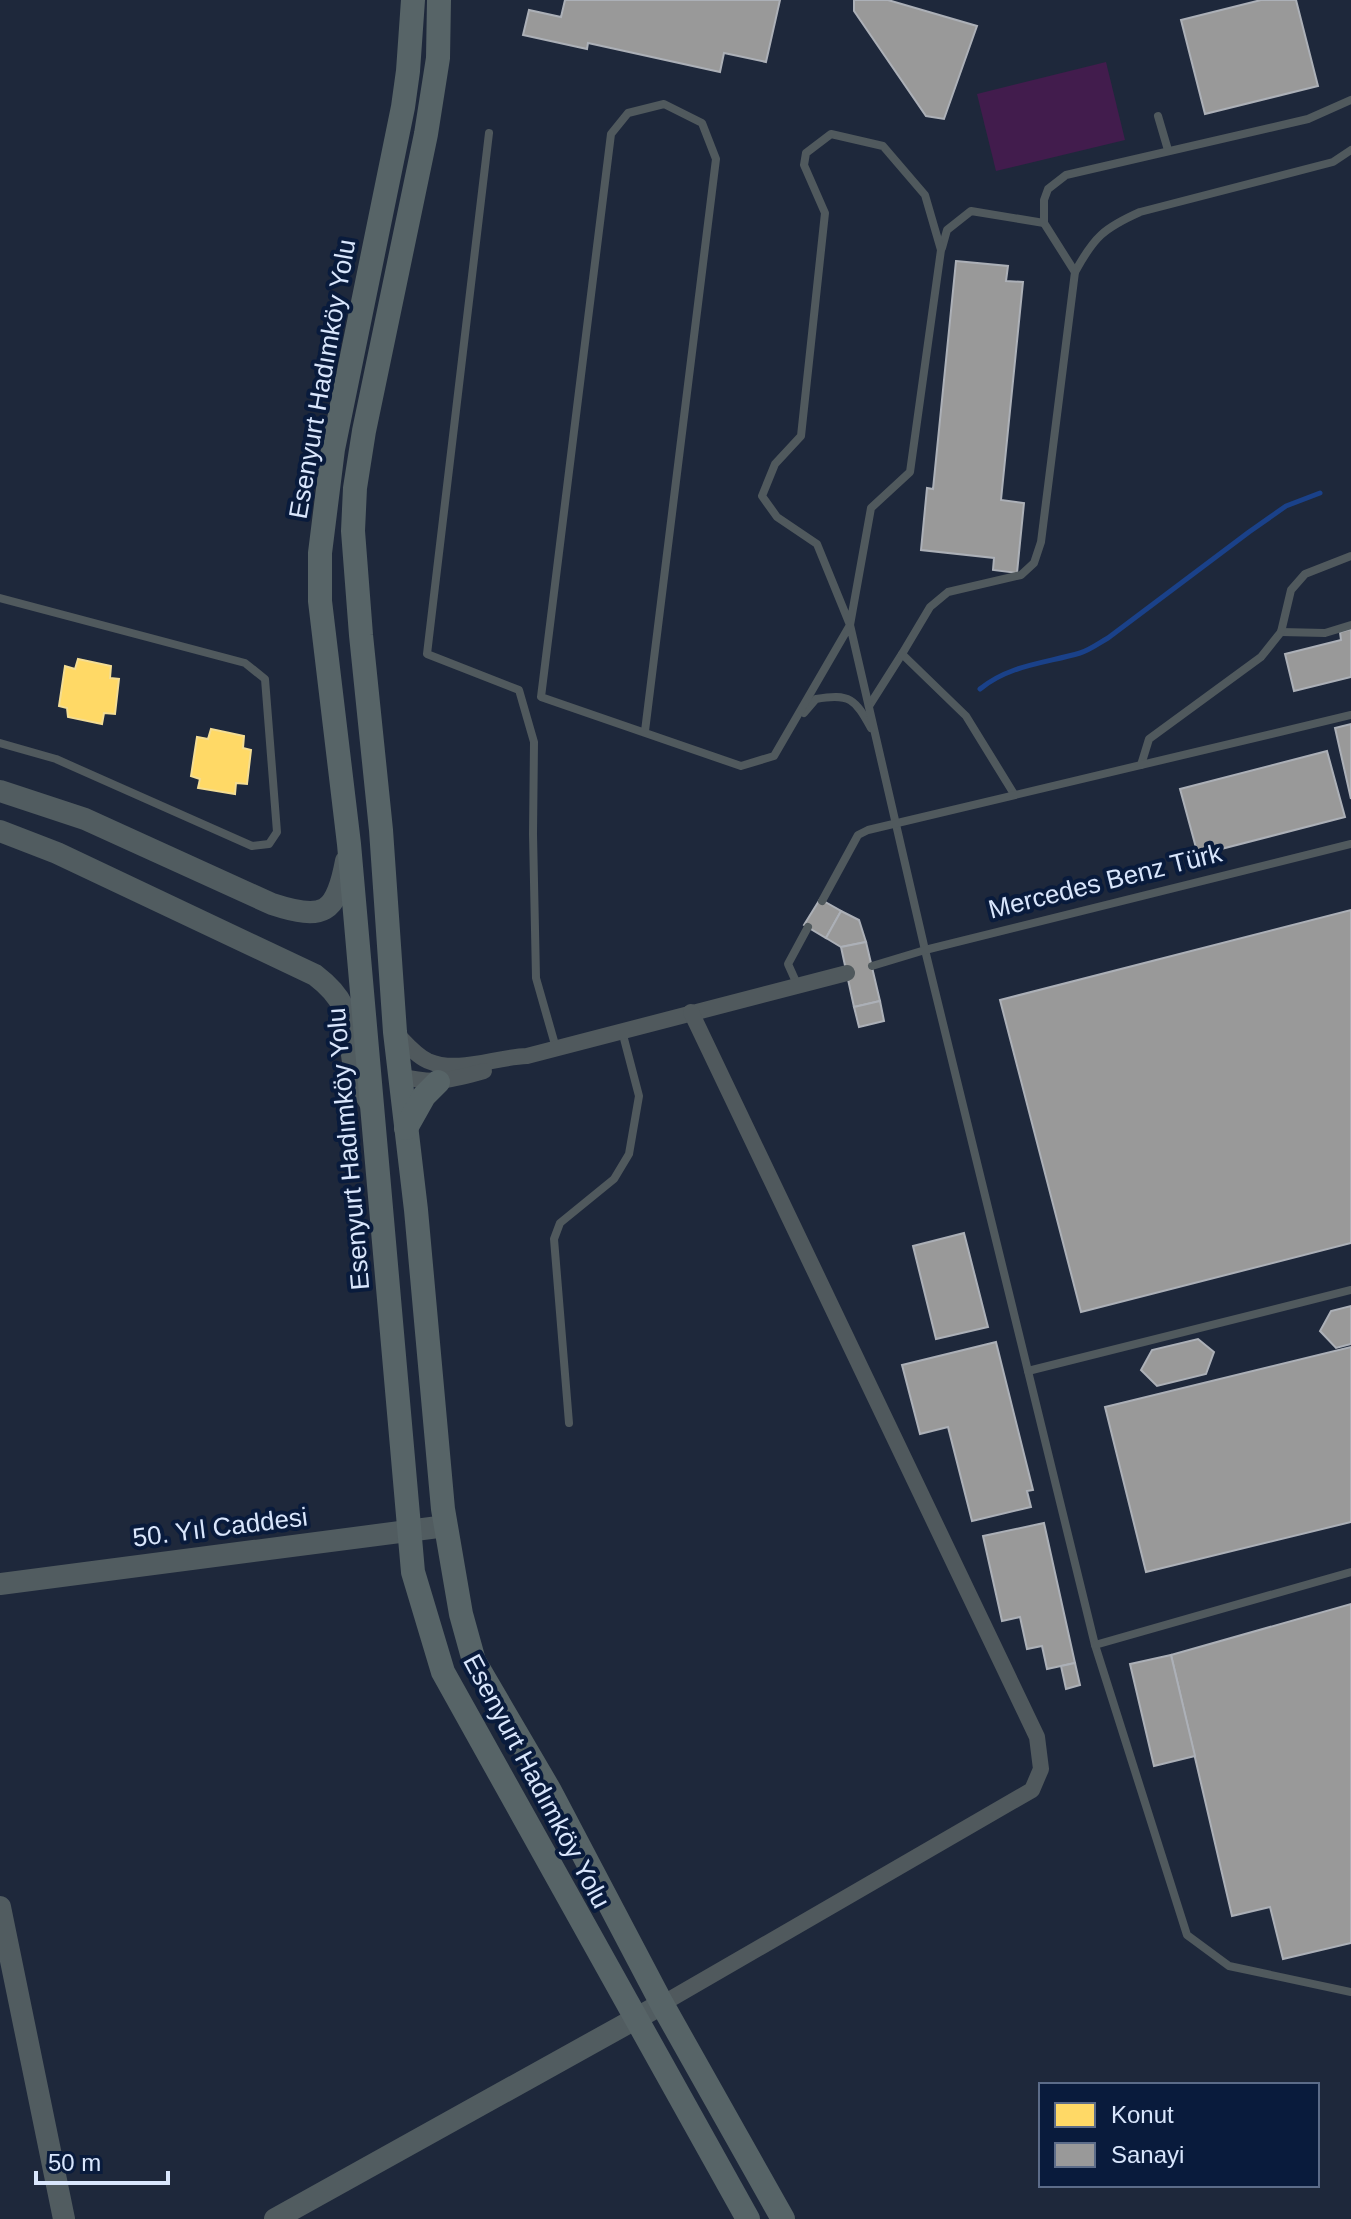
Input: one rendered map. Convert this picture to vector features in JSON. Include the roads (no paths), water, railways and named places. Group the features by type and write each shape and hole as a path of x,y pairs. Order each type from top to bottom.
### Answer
{"main road":[{"name":"Esenyurt Hadımköy Yolu","path":"413,0 403,107 333,449 320,553 323,625 349,844 385,1071 406,1128 446,1526 461,1614 474,1661 550,1791 662,2004 783,2219"},
{"name":"Esenyurt Hadımköy Yolu","path":"439,0 438,58 426,134 364,431 354,502 355,573 381,830 395,1032 374,1111 413,1572 443,1672 748,2219"},
{"path":"406,1128 424,1096 438,1082"}],"street":[{"path":"0,791 85,819 272,904 299,911 323,910 337,899 349,844"},
{"path":"0,831 57,853 315,975 333,989 344,1006 356,1074 374,1111"},
{"path":"395,1032 414,1052 428,1061 453,1067 505,1056 527,1056 847,973"},
{"path":"275,2219 662,2004 1032,1790 1041,1769 1037,1737 691,1012"},
{"path":"385,1071 428,1083 438,1082 514,1064 527,1056"},
{"name":"50. Yıl Caddesi","path":"0,1584 446,1526"},
{"path":"0,1907 64,2219"}],"lane":[{"path":"1075,272 1044,223 1044,200 1048,189 1066,175 1308,119 1351,100"},
{"path":"645,731 716,159 702,123 664,104 628,113 611,134 541,697 741,766 774,756 791,728 850,625 871,508 910,472 941,250 947,230 971,211 1044,223"},
{"path":"1158,116 1168,150"},
{"path":"489,133 427,654 519,690 534,742 536,978 556,1048"},
{"path":"941,250 925,195 883,146 831,134 806,153 804,165 825,213 801,436 775,464 762,496 777,517 817,544 850,625 925,950 1095,1645 1187,1935 1229,1966 1351,1992"},
{"path":"869,706 930,607 948,592 1021,575 1034,563 1041,542 1075,272 1089,246 1111,225 1140,212 1333,162 1351,150"},
{"path":"1141,765 1149,739 1261,657 1281,632 1291,590 1305,574 1351,556"},
{"path":"0,598 245,663 265,679 277,832 269,844 252,846 56,759 0,743"},
{"path":"1281,632 1325,633 1351,625"},
{"path":"902,654 966,716 1014,794"},
{"path":"791,728 816,699 839,695 858,704 876,735"},
{"path":"822,901 858,835 868,830 1351,715"},
{"name":"Mercedes Benz Türk","path":"872,966 925,950 1351,844"},
{"path":"797,984 788,964 808,927"},
{"path":"569,1423 554,1239 560,1223 614,1179 629,1154 639,1096 622,1030"},
{"path":"1028,1371 1351,1290"},
{"path":"1095,1645 1351,1572"}],"waterway":[{"path":"980,689 1015,670 1080,653 1108,638 1286,506 1320,493"}]}
